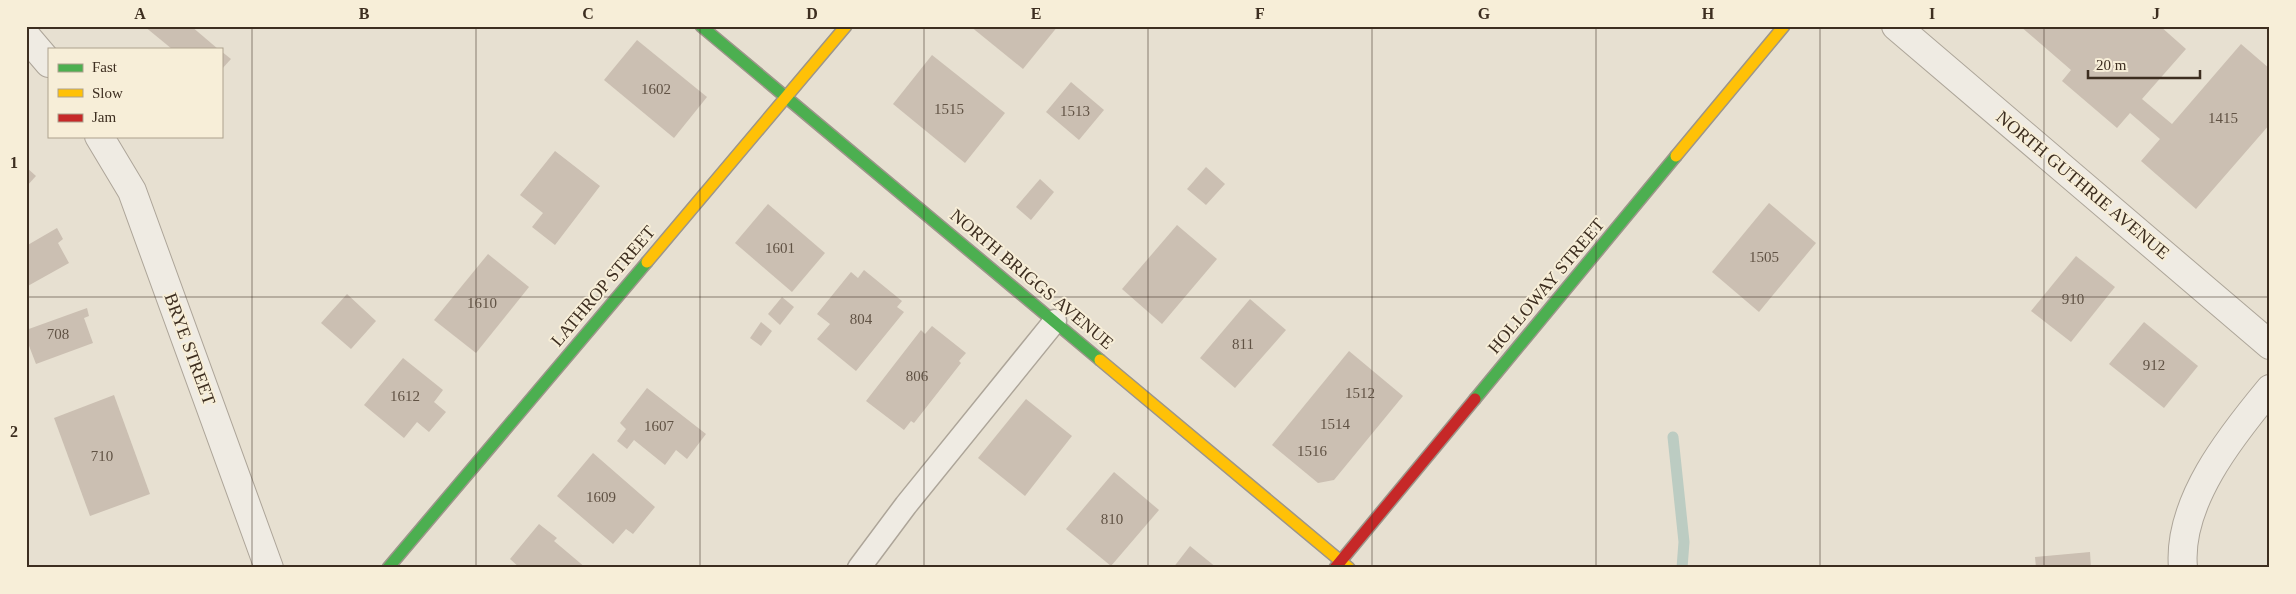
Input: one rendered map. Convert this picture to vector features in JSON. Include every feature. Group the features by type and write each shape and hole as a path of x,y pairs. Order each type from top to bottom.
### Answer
{"street":[{"name":"NORTH BRIGGS AVENUE","path":"701,26 1055,321 1341,565"},
{"name":"LATHROP STREET","path":"388,568 846,26"},
{"name":"HOLLOWAY STREET","path":"1341,565 1784,26"},
{"name":"NORTH GUTHRIE AVENUE","path":"1896,26 2270,345"},
{"path":"26,36 48,62"},
{"name":"BRYE STREET","path":"100,138 132,191 269,568"},
{"path":"2183,568 2186,532 2196,498 2233,434 2270,389"}],"lane":[{"path":"859,568 906,505 1055,321"}],"building":[{"path":"144,26 191,26 217,48 171,48"},
{"path":"970,26 1058,26 1023,69"},
{"path":"2020,26 2160,26 2186,49 2142,99 2172,124 2241,44 2270,69 2270,124 2196,209 2141,161 2160,139 2130,113 2117,128 2062,81 2071,70"},
{"path":"637,40 707,97 674,138 604,80"},
{"path":"222,52 231,59 222,69"},
{"path":"932,55 1005,113 965,163 893,104"},
{"path":"1071,82 1104,110 1079,140 1046,112"},
{"path":"555,151 600,186 555,245 532,227 543,213 520,195"},
{"path":"26,167 36,176 26,187"},
{"path":"1206,167 1225,184 1206,205 1187,189"},
{"path":"1040,179 1054,192 1031,220 1016,207"},
{"path":"1769,203 1816,243 1759,312 1712,272"},
{"path":"768,204 825,253 792,292 735,243"},
{"path":"1177,225 1217,259 1162,324 1122,289"},
{"path":"57,228 63,239 58,243 69,263 26,287 26,246"},
{"path":"488,254 529,287 476,353 434,320"},
{"path":"2076,256 2115,287 2071,342 2031,311"},
{"path":"864,270 902,301 897,307 904,312 856,371 817,339 830,324 817,314 851,272 858,278"},
{"path":"347,294 376,321 351,349 321,323"},
{"path":"782,297 794,307 780,325 768,314"},
{"path":"1250,299 1286,330 1235,388 1200,358"},
{"path":"87,308 89,316 84,318 93,343 36,364 26,338 26,330"},
{"path":"761,322 772,331 761,346 750,338"},
{"path":"2144,322 2198,366 2164,408 2109,364"},
{"path":"932,326 966,353 959,361 961,363 914,423 911,421 904,430 866,401 921,330 925,334"},
{"path":"1349,351 1403,396 1334,480 1318,483 1272,445"},
{"path":"403,358 443,390 434,402 446,412 429,432 417,422 404,438 364,405"},
{"path":"647,388 706,434 687,459 676,450 665,465 634,440 627,449 617,441 626,429 620,423"},
{"path":"114,395 150,494 90,516 54,418"},
{"path":"1026,399 1072,436 1025,496 978,458"},
{"path":"593,453 655,507 633,534 626,529 613,544 557,496"},
{"path":"1114,472 1159,510 1111,566 1066,529"},
{"path":"539,524 557,538 554,541 586,568 520,568 510,559"},
{"path":"1190,546 1217,568 1173,568"},
{"path":"2090,552 2091,568 2036,568 2035,557"}],"waterway":[{"path":"1673,437 1684,542 1682,568"}],"traffic: fast":[{"path":"701,26 1100,360"},
{"path":"1475,399 1676,156"},
{"path":"388,568 647,262"}],"traffic: slow":[{"path":"647,262 846,26"},
{"path":"1676,156 1784,26"},
{"path":"1100,360 1349,568"}],"traffic: jam":[{"path":"1335,568 1475,399"}]}
